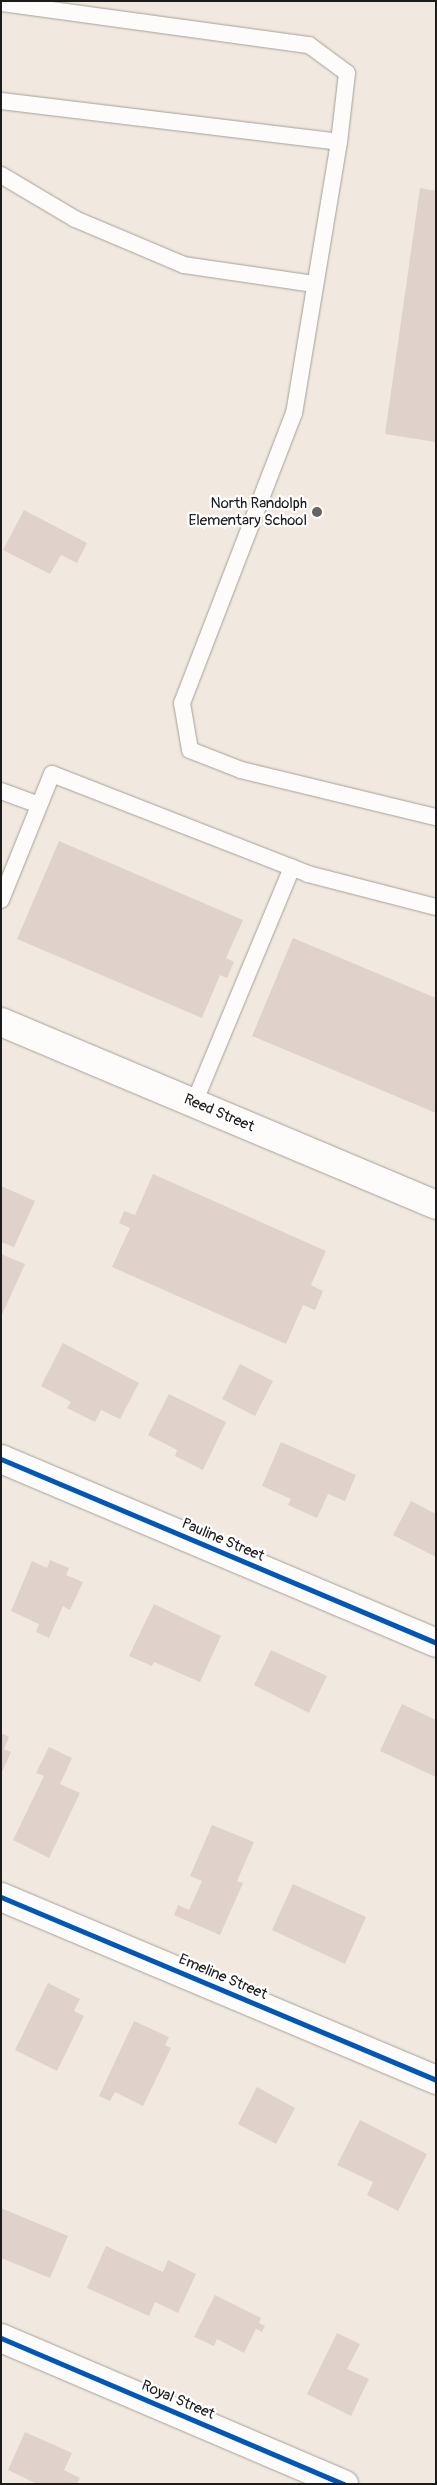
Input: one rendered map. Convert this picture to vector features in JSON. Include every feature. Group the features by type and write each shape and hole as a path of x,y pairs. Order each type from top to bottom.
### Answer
{"street":[{"name":"Reed Street","path":"1,1022 436,1205"},
{"name":"Pauline Street","path":"1,1460 436,1643"},
{"name":"Emeline Street","path":"1,1897 436,2080"},
{"name":"Royal Street","path":"1,2338 344,2484"}],"lane":[{"path":"1,3 309,45 347,73 339,142 294,413 182,703 190,750 241,770 436,817"},
{"path":"1,101 339,142"},
{"path":"1,176 75,219 184,265 315,284"},
{"path":"1,900 52,774 292,868 339,883 436,907"},
{"path":"1,791 39,804"},
{"path":"194,1103 292,868"}],"building":[{"path":"420,188 436,191 436,442 385,434"},
{"path":"24,510 87,543 77,563 61,555 50,574 3,550"},
{"path":"59,841 243,920 226,958 234,962 227,978 220,975 202,1018 17,939"},
{"path":"293,938 436,998 436,1113 252,1036"},
{"path":"153,1174 326,1251 311,1285 323,1291 315,1310 303,1305 286,1344 112,1267 130,1228 119,1223 124,1211 135,1215"},
{"path":"1,1186 35,1201 14,1247 1,1242"},
{"path":"1,1254 25,1264 1,1317"},
{"path":"63,1343 139,1383 120,1419 101,1410 95,1422 67,1408 71,1402 41,1386"},
{"path":"240,1364 273,1381 255,1416 222,1399"},
{"path":"169,1394 226,1422 203,1470 175,1456 177,1450 148,1435"},
{"path":"281,1442 356,1475 345,1501 328,1494 317,1518 288,1505 291,1499 262,1486"},
{"path":"411,1501 436,1514 436,1557 393,1535"},
{"path":"50,1560 69,1568 66,1575 83,1582 70,1610 63,1606 49,1638 36,1632 39,1624 11,1611 32,1561 47,1568"},
{"path":"154,1604 221,1636 200,1682 154,1662 152,1666 129,1656"},
{"path":"271,1650 327,1676 309,1713 254,1685"},
{"path":"402,1704 436,1720 436,1777 380,1751"},
{"path":"1,1733 9,1737 4,1749 11,1752 1,1774"},
{"path":"49,1747 72,1758 60,1784 80,1793 49,1858 13,1840 44,1776 36,1773"},
{"path":"212,1825 254,1842 237,1881 243,1883 220,1935 174,1915 178,1905 189,1910 202,1881 190,1876"},
{"path":"293,1884 366,1917 345,1964 272,1930"},
{"path":"48,1983 80,1999 74,2011 84,2016 57,2071 15,2050"},
{"path":"134,2021 169,2037 165,2045 171,2048 143,2106 115,2092 110,2101 99,2096"},
{"path":"257,2087 295,2108 276,2144 238,2124"},
{"path":"360,2120 427,2154 398,2211 367,2195 373,2182 337,2165"},
{"path":"1,2208 68,2236 50,2278 1,2258"},
{"path":"106,2246 163,2272 168,2260 196,2274 178,2313 155,2302 149,2316 87,2288"},
{"path":"215,2295 261,2318 259,2323 265,2326 262,2332 256,2329 244,2353 217,2339 214,2346 194,2337"},
{"path":"337,2333 360,2344 347,2369 369,2379 351,2416 307,2394"},
{"path":"25,2432 72,2453 64,2470 80,2478 77,2484 37,2484 8,2470"}],"cycle path":[{"path":"1,1459 436,1643"},
{"path":"1,1897 436,2080"},
{"path":"1,2338 344,2484"}],"place":[{"name":"North Randolph Elementary School","path":"317,512"}]}
